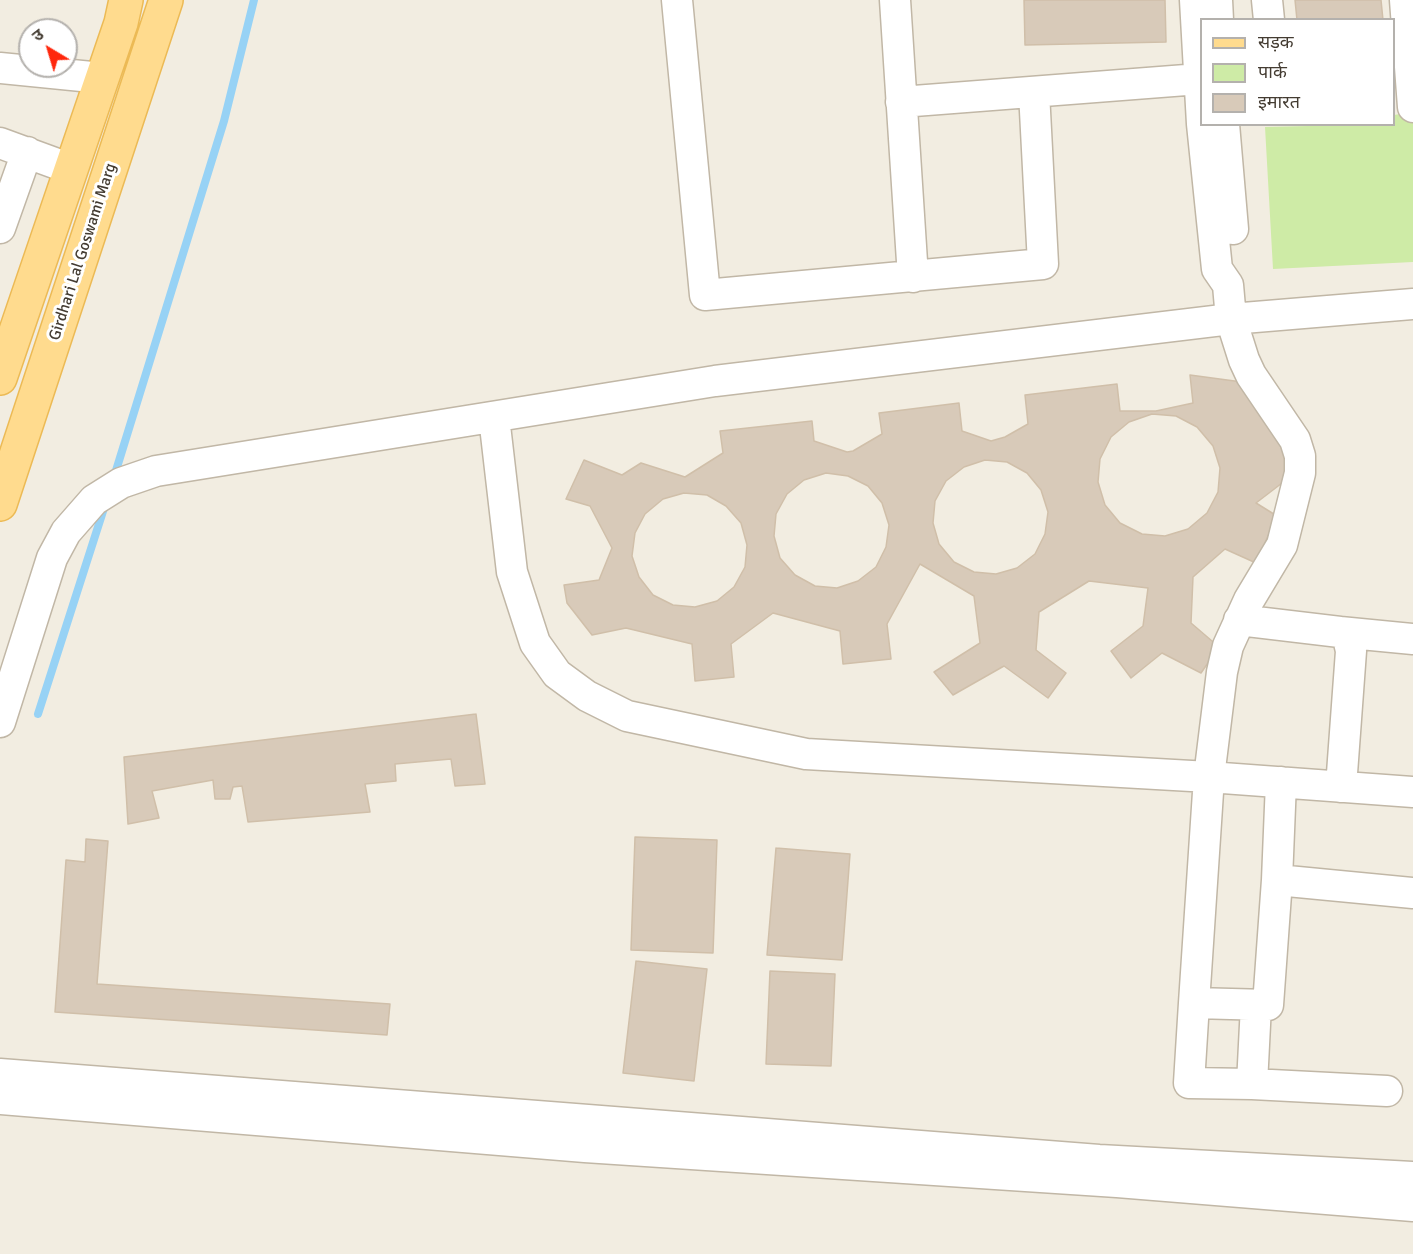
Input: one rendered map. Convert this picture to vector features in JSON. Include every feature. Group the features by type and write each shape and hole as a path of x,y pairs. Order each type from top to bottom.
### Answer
{"main road":[{"path":"0,378 121,23 126,0"},
{"name":"Girdhari Lal Goswami Marg","path":"0,504 166,0"}],"street":[{"path":"677,0 705,295 1043,264 1034,92"},
{"path":"895,0 913,277"},
{"path":"1195,0 1200,94"},
{"path":"1217,0 1218,18"},
{"path":"1267,0 1269,18"},
{"path":"1395,109 1413,107 1405,0"},
{"path":"0,68 102,78"},
{"path":"901,102 1199,79"},
{"path":"1202,126 1217,269 1228,285 1231,319 1251,375 1296,440 1300,456 1300,473 1282,545 1239,620 1228,646 1222,672 1209,777 1189,1083 1387,1091"},
{"path":"1224,126 1235,262 1235,271 1228,285"},
{"path":"0,228 13,148 71,169"},
{"path":"0,722 52,558 66,532 94,500 121,483 156,471 715,381 1231,319 1413,304"},
{"path":"494,417 512,572 535,643 557,674 587,696 627,716 806,754 1209,777 1413,792"},
{"path":"1239,620 1413,639"},
{"path":"1340,632 1348,638 1352,651 1341,787"},
{"path":"1194,1003 1268,1005 1281,782"},
{"path":"1277,880 1413,893"},
{"path":"1252,1084 1256,1005"},
{"path":"0,1074 1099,1160 1413,1177"},
{"path":"0,1099 585,1147 1105,1181 1413,1206"}],"green space":[{"path":"1413,112 1413,262 1273,269 1265,127 1395,126 1395,115"}],"building":[{"path":"1024,0 1165,0 1166,42 1025,45"},
{"path":"1295,0 1381,0 1383,18 1297,18"},
{"path":"1190,375 1242,382 1284,437 1286,480 1256,503 1277,516 1256,563 1225,549 1193,577 1191,623 1219,647 1201,673 1162,653 1131,678 1111,651 1143,626 1148,588 1089,581 1039,612 1036,650 1066,673 1048,698 1004,666 953,695 934,672 980,643 974,596 920,564 887,624 891,659 843,664 840,631 773,613 731,644 734,677 695,681 692,644 626,628 592,635 567,603 564,585 599,580 612,548 590,506 566,499 584,460 622,475 641,463 685,477 723,453 720,431 812,421 814,441 847,452 853,451 882,434 879,413 959,403 962,431 991,441 1005,437 1028,424 1025,395 1117,384 1120,411 1156,411 1193,403","holes":["1152,414 1176,416 1197,427 1213,446 1220,468 1218,492 1207,513 1188,529 1165,536 1142,534 1120,523 1105,505 1098,482 1100,459 1111,437 1129,422","985,460 1007,462 1027,473 1041,490 1048,512 1045,534 1035,554 1017,568 996,574 974,572 954,562 939,544 933,523 935,501 946,481 964,467","826,473 848,476 868,486 882,503 889,525 886,547 876,567 858,581 837,588 815,586 795,575 780,558 774,536 776,514 787,494 804,480","684,493 707,495 726,506 741,523 747,545 745,567 734,587 717,601 695,607 673,605 653,595 639,577 632,556 635,533 645,514 663,499"]},
{"path":"476,714 485,784 455,786 451,759 395,764 396,781 365,784 370,812 248,822 242,786 233,787 230,799 215,799 213,780 152,791 159,818 128,824 124,757"},
{"path":"635,837 717,840 713,953 631,950"},
{"path":"86,839 108,841 97,984 390,1004 387,1035 55,1012 66,860 85,862"},
{"path":"776,848 850,854 842,960 767,955"},
{"path":"636,961 707,969 694,1081 623,1073"},
{"path":"770,971 835,974 831,1066 766,1064"}],"waterway":[{"path":"114,477 224,121 254,0"},
{"path":"38,714 105,505"}]}
